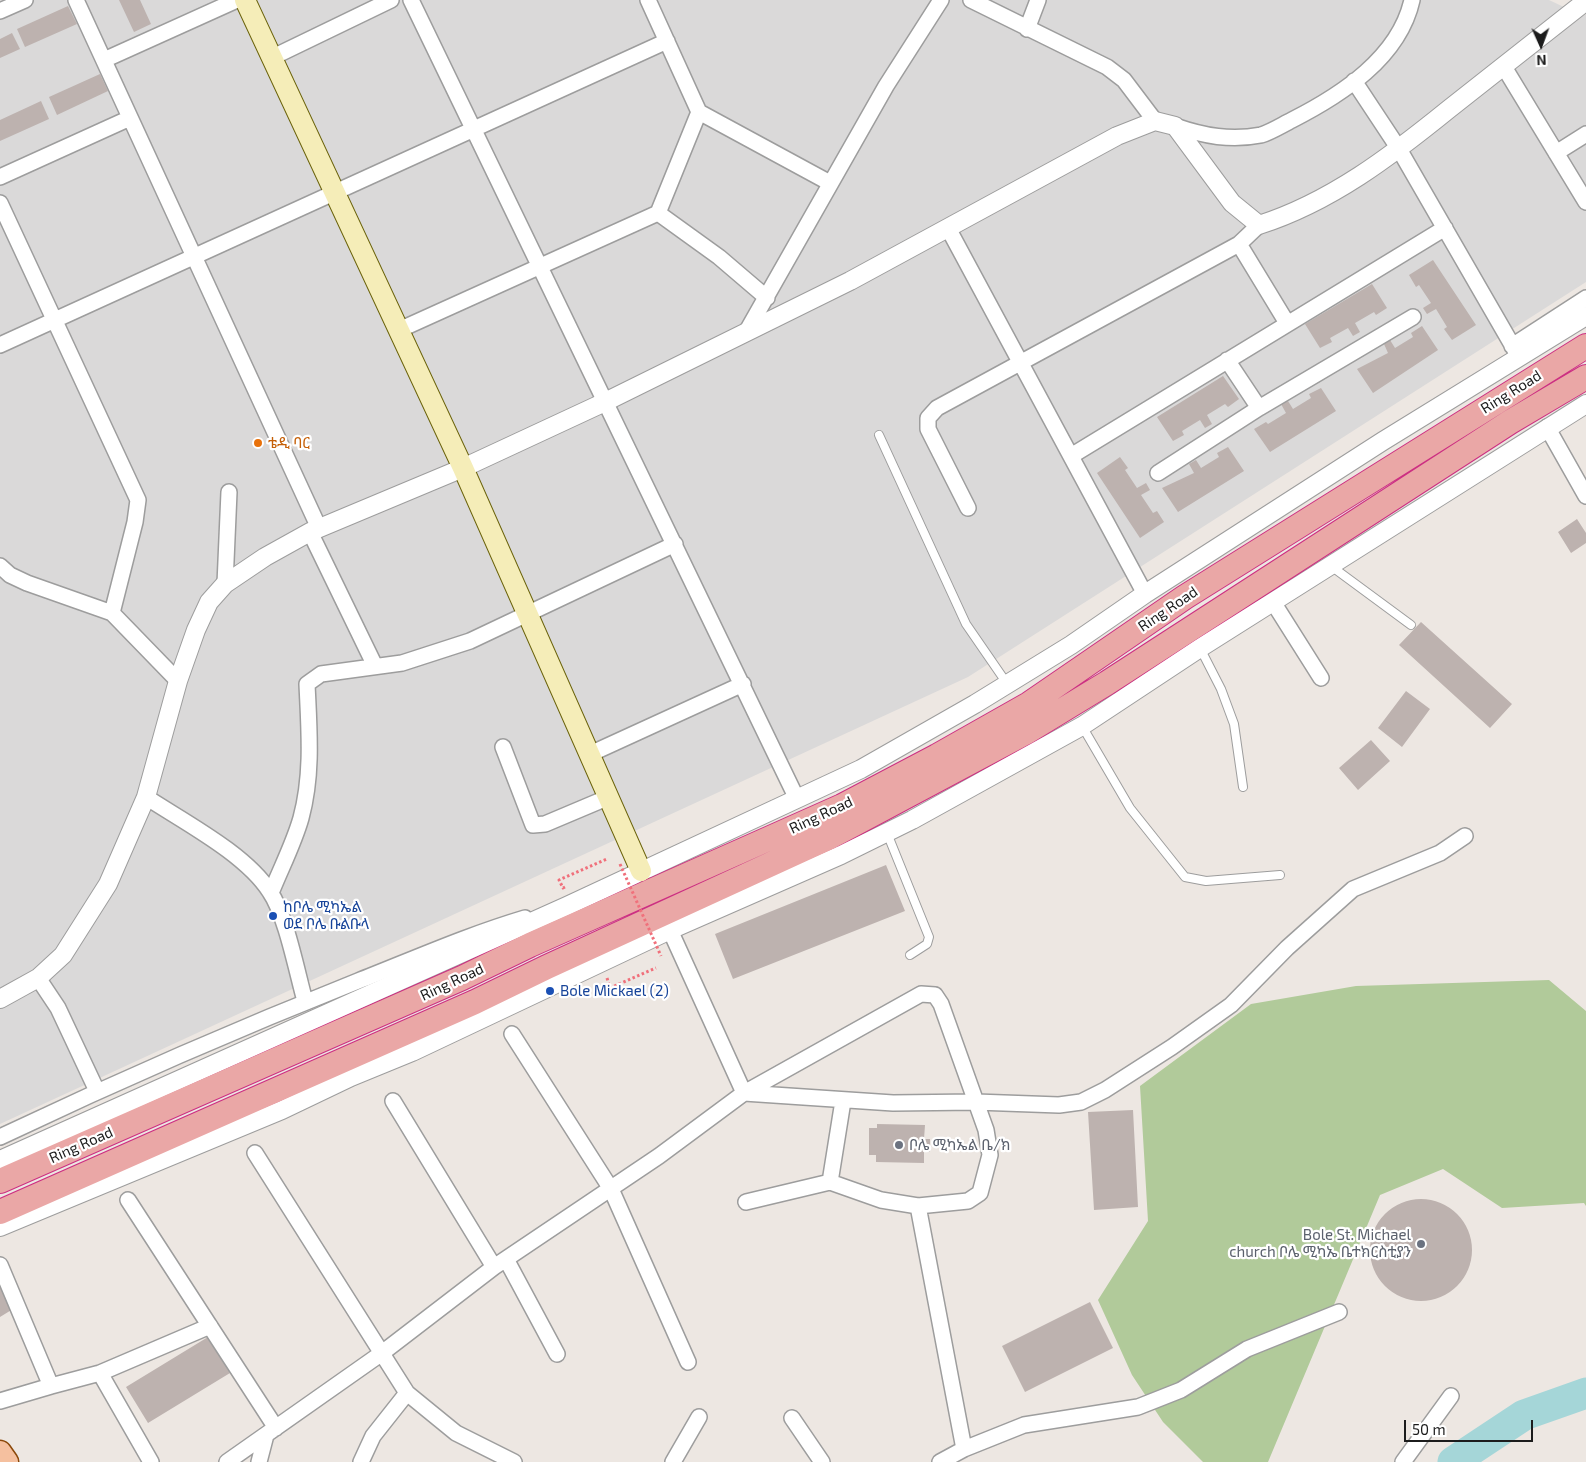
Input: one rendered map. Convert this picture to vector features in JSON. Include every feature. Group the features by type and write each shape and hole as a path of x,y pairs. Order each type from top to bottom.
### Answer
{"highway":[{"name":"Ring Road","path":"0,1181 462,978 530,944 842,806 937,756 1028,704 1194,592 1586,346"},
{"name":"Ring Road","path":"0,1212 475,1002 830,837 1025,733 1106,683 1510,422 1586,377"}],"main road":[{"path":"245,0 463,468 641,871"},
{"path":"0,1452 7,1462"}],"street":[{"path":"0,11 25,0"},
{"path":"76,0 194,256 375,666"},
{"path":"104,60 237,0"},
{"path":"271,58 391,0"},
{"path":"411,0 797,799"},
{"path":"648,0 699,112 830,183"},
{"path":"748,329 886,86 941,0"},
{"path":"971,0 1107,67 1124,80 1155,121"},
{"path":"1027,28 1038,0"},
{"path":"0,999 38,978 63,956 108,884 146,797 178,681 196,630 209,602 225,584 265,557 314,530 463,468 605,402 748,329 850,280 1117,136 1155,121 1205,136 1234,138 1263,134 1299,116 1354,81 1379,59 1400,30 1412,0"},
{"path":"968,508 928,428 928,418 937,408 1022,364 1239,244 1259,225 1278,219 1354,181 1399,149 1586,1"},
{"path":"0,345 54,322 472,128 667,41"},
{"path":"1504,67 1586,202"},
{"path":"1354,81 1399,149 1516,352"},
{"path":"398,330 540,268 603,236 658,213 699,112"},
{"path":"0,177 130,118"},
{"path":"1175,126 1232,203 1259,225"},
{"path":"1556,152 1586,134"},
{"path":"0,203 138,500 136,522 112,613"},
{"path":"658,213 719,257 767,298"},
{"path":"948,228 1145,594"},
{"path":"1071,456 1445,228"},
{"path":"1239,244 1287,323"},
{"path":"0,1160 567,906 862,769 1008,685 1071,645 1145,594 1516,352 1586,298"},
{"path":"1516,352 1586,316"},
{"path":"1158,473 1260,408 1413,317"},
{"path":"1227,360 1260,408"},
{"path":"0,1227 282,1110 351,1077 412,1052 670,930 887,833 1006,770 1082,726 1329,565 1586,404"},
{"path":"1547,427 1586,496"},
{"path":"225,584 229,492"},
{"path":"271,893 301,819 307,789 310,747 307,684 321,674 402,663 470,641 675,544"},
{"path":"0,566 10,575 27,583 112,613 178,681"},
{"path":"1273,602 1320,678"},
{"path":"590,754 743,684"},
{"path":"503,747 533,826 545,824 609,797"},
{"path":"146,797 244,862 271,893 280,912 305,1002"},
{"path":"744,1093 843,1101 1059,1105 1081,1102 1105,1090 1172,1047 1231,1005 1287,948 1353,889 1440,853 1465,836"},
{"path":"0,1136 97,1091 305,1002 493,928 567,906"},
{"path":"670,930 744,1093"},
{"path":"38,978 58,1008 97,1091"},
{"path":"227,1462 382,1353 500,1263 611,1189 744,1093 921,994 935,994 941,1004 986,1130 990,1155 980,1192 968,1201 918,1206 881,1200 830,1182 746,1202"},
{"path":"512,1034 611,1189 688,1362"},
{"path":"393,1101 500,1263 557,1354"},
{"path":"830,1182 843,1101"},
{"path":"255,1153 407,1393 456,1433 514,1462"},
{"path":"128,1200 210,1326 271,1431"},
{"path":"918,1206 964,1448"},
{"path":"0,1265 51,1386"},
{"path":"940,1462 964,1448 1024,1425 1138,1407 1182,1390 1247,1349 1339,1312"},
{"path":"0,1401 100,1373 210,1326"},
{"path":"100,1373 151,1462"},
{"path":"361,1462 373,1436 407,1393"},
{"path":"1403,1462 1451,1396"},
{"path":"673,1462 699,1417"},
{"path":"792,1418 822,1462"},
{"path":"259,1462 271,1431"}],"lane":[{"path":"879,435 966,624 1008,685"},
{"path":"1329,565 1411,625"},
{"path":"1200,648 1221,689 1234,724 1243,787"},
{"path":"1082,726 1130,808 1185,877 1206,881 1280,875"},
{"path":"887,833 929,937 927,944 910,955"}],"path":[{"path":"571,885 563,888 559,880 607,859"},
{"path":"612,868 620,864 661,956 652,960"},
{"path":"615,975 606,979 610,988 656,968"}],"shaded area":[{"path":"0,0 1549,0 1583,16 1586,14 1586,282 968,677 0,1124"}],"green space":[{"path":"1549,980 1586,1011 1586,1206 1584,1203 1502,1208 1443,1169 1380,1195 1268,1462 1203,1462 1163,1422 1132,1375 1098,1300 1148,1221 1140,1086 1251,1004 1356,986"}],"building":[{"path":"119,0 140,0 151,24 134,32"},
{"path":"68,6 77,24 25,47 17,29"},
{"path":"12,33 20,49 0,58 0,39"},
{"path":"100,74 108,91 57,115 49,97"},
{"path":"41,101 49,119 0,141 0,120"},
{"path":"1433,260 1476,325 1452,340 1444,329 1447,327 1436,309 1427,314 1423,308 1431,303 1419,285 1416,287 1409,275"},
{"path":"1372,284 1387,308 1376,315 1374,312 1355,323 1360,332 1353,336 1348,328 1330,338 1332,342 1320,348 1305,324"},
{"path":"1422,326 1438,350 1373,393 1357,369 1388,353 1384,344 1390,340 1395,348 1413,337 1411,333"},
{"path":"1223,376 1239,399 1228,407 1225,404 1207,415 1212,424 1205,428 1200,420 1182,431 1184,435 1173,441 1157,417"},
{"path":"1321,388 1336,411 1270,452 1254,429 1266,422 1268,424 1286,413 1281,404 1288,401 1293,409 1311,398 1309,394"},
{"path":"1228,447 1244,471 1178,512 1162,488 1194,473 1189,464 1196,460 1201,468 1219,457 1217,453"},
{"path":"1120,457 1128,468 1125,470 1137,488 1146,483 1150,490 1141,495 1153,513 1157,511 1164,522 1140,538 1097,473"},
{"path":"1577,519 1586,533 1586,543 1571,553 1558,532"},
{"path":"1421,622 1512,704 1490,728 1399,645"},
{"path":"1406,691 1430,709 1402,747 1378,728"},
{"path":"1371,740 1390,761 1358,790 1339,768"},
{"path":"886,865 905,911 733,979 715,934"},
{"path":"1133,1110 1138,1207 1094,1210 1088,1112"},
{"name":"ቦሌ ሚካኤል ቤ/ክ","path":"877,1124 925,1125 924,1139 930,1139 930,1152 924,1151 924,1163 876,1162 876,1155 869,1155 869,1128 877,1128"},
{"name":"Bole St. Michael church ቦሌ ሚካኤ ቤተክርስቲያን","path":"1421,1199 1441,1203 1457,1214 1468,1230 1472,1250 1468,1270 1457,1286 1441,1297 1421,1301 1401,1297 1385,1286 1374,1270 1370,1250 1374,1230 1385,1214 1401,1203"},
{"path":"0,1287 13,1309 0,1317"},
{"path":"1090,1302 1113,1348 1025,1392 1002,1346"},
{"path":"208,1337 230,1373 148,1423 126,1387"}],"waterway":[{"path":"1453,1462 1524,1415 1586,1393"}],"place":[{"name":"ቴዲ ባር","path":"258,443"},
{"name":"ከቦሌ ሚካኤል ወደ ቦሌ ቡልቡላ","path":"273,916"},
{"name":"Bole Mickael (2)","path":"550,991"},
{"name":"ቦሌ ሚካኤል ቤ/ክ","path":"899,1145"},
{"name":"Bole St. Michael church ቦሌ ሚካኤ ቤተክርስቲያን","path":"1421,1244"}]}
